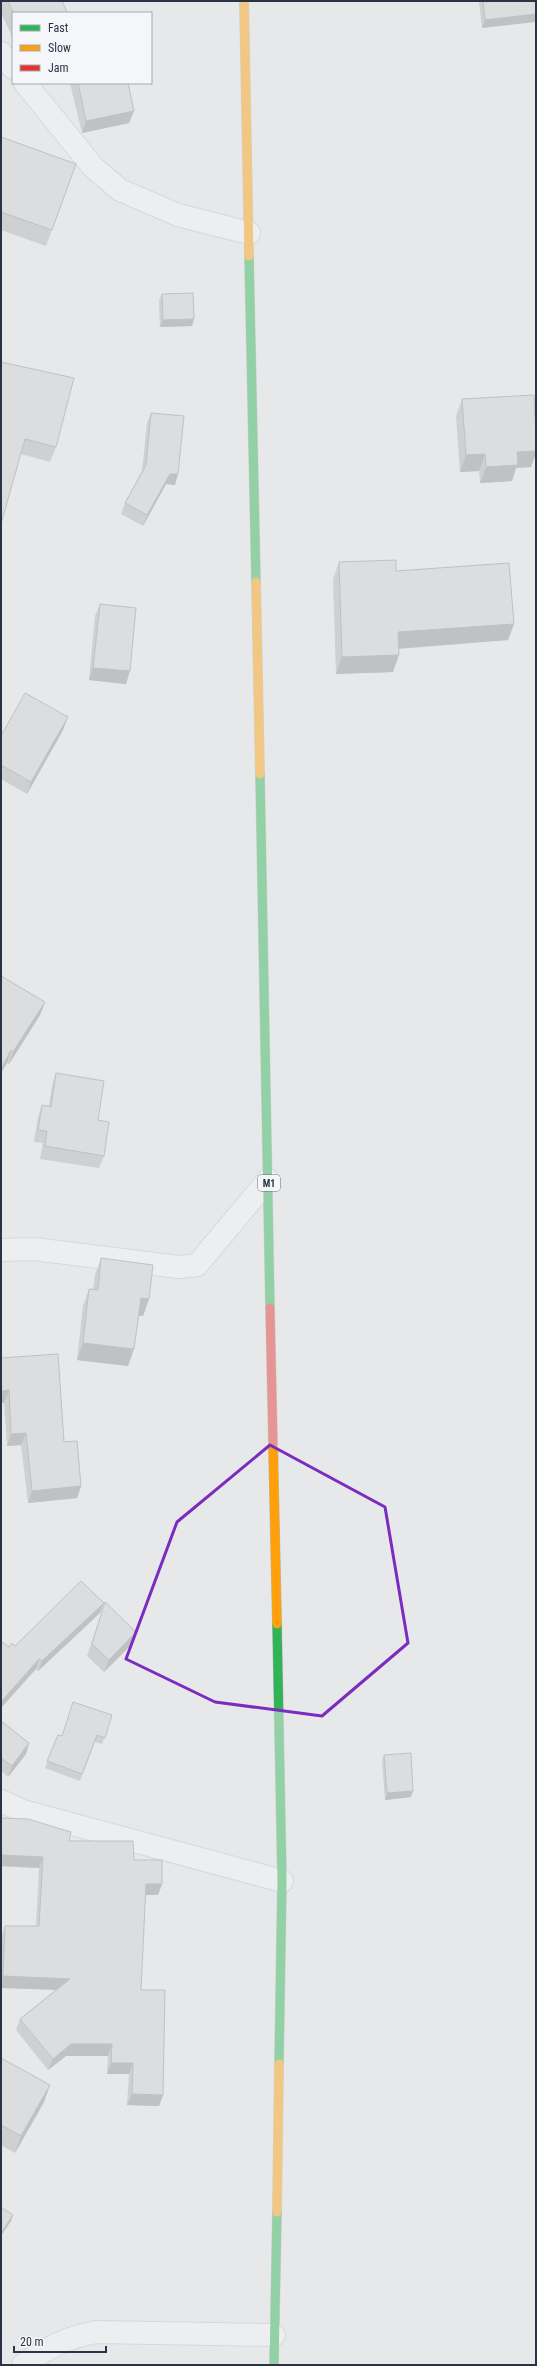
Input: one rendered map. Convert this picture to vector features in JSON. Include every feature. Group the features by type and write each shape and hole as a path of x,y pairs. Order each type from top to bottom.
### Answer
{"highway":[{"name":"M1","path":"244,1 282,1881 274,2365"}],"street":[{"path":"1,53 12,67"},
{"path":"26,84 93,167 120,190 178,215 249,233"},
{"path":"1,1250 34,1249 179,1267 197,1265 268,1180"},
{"path":"1,1801 23,1811 282,1881"},
{"path":"23,2365 48,2348 70,2337 96,2332 274,2335"}],"highlighted area":[{"path":"270,1445 385,1507 408,1643 322,1716 215,1702 126,1659 177,1522"}],"building":[{"path":"8,1 62,1 67,12 14,12"},
{"path":"483,1 536,1 536,14 485,20"},
{"path":"78,84 128,84 134,111 86,121"},
{"path":"1,137 76,164 52,230 1,212"},
{"path":"193,293 194,319 163,320 162,294"},
{"path":"1,362 74,378 56,447 25,439 1,524"},
{"path":"534,395 536,451 517,452 518,465 486,467 485,454 466,455 462,399"},
{"path":"151,413 184,416 178,474 170,474 147,515 125,503 146,465"},
{"path":"396,560 396,571 509,563 514,624 398,632 399,655 342,657 339,562"},
{"path":"100,604 136,608 130,671 93,668"},
{"path":"25,693 68,717 31,782 1,765 1,736"},
{"path":"1,976 45,1002 13,1052 11,1050 1,1069"},
{"path":"56,1073 104,1081 98,1120 109,1122 104,1156 45,1146 47,1131 38,1130 42,1105 51,1107"},
{"path":"101,1258 153,1265 149,1299 141,1298 134,1349 83,1343 89,1289 98,1290"},
{"path":"58,1354 64,1442 77,1441 81,1486 32,1491 26,1433 11,1434 9,1390 1,1391 1,1358"},
{"path":"81,1581 104,1603 42,1661 39,1659 1,1702 1,1641 9,1647 12,1643 15,1646"},
{"path":"105,1602 136,1632 109,1660 92,1644"},
{"path":"73,1702 112,1715 105,1738 97,1735 82,1774 47,1761 58,1735 62,1736"},
{"path":"1,1721 29,1743 12,1766 1,1758"},
{"path":"411,1753 413,1791 387,1793 384,1755"},
{"path":"1,1818 28,1819 71,1832 69,1841 133,1841 134,1860 162,1860 162,1884 146,1884 141,1990 165,1990 163,2095 132,2094 133,2063 111,2063 112,2044 71,2044 53,2059 20,2019 70,1979 3,1976 5,1926 39,1926 43,1857 1,1855"},
{"path":"1,2058 50,2085 21,2136 1,2125"},
{"path":"1,2207 13,2215 1,2233"}],"traffic: fast":[{"path":"249,256 256,582"},
{"path":"260,774 270,1308"},
{"path":"277,1624 282,1881 279,2064"},
{"path":"274,2365 277,2212"}],"traffic: slow":[{"path":"244,1 249,256"},
{"path":"256,582 260,774"},
{"path":"273,1443 277,1624"},
{"path":"277,2212 279,2064"}],"traffic: jam":[{"path":"270,1308 273,1443"}]}
